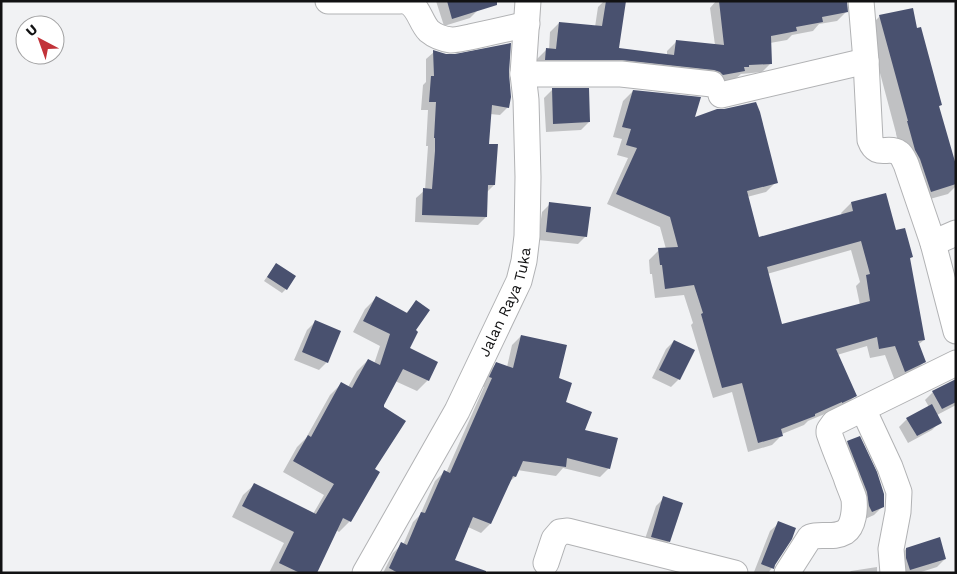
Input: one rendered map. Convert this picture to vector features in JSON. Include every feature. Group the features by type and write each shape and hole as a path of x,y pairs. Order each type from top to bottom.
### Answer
{"street":[{"path":"328,1 400,1"},
{"path":"406,1 415,7 430,32 442,38 452,40 498,32 528,13"},
{"path":"861,1 870,140 872,146 881,151 895,151 906,164 933,242 956,331"},
{"name":"Jalan Raya Tuka","path":"365,573 457,411 519,281 527,236 528,177 526,100 523,74 528,13"},
{"path":"523,74 621,74 716,89 866,61"},
{"path":"933,242 956,233"},
{"path":"787,573 810,537 815,535 837,535 849,527 854,511 853,497 829,433 834,423 956,363"},
{"path":"863,409 890,466 899,492 898,512 891,549 893,573"},
{"path":"546,563 554,539 560,532 568,531 734,573"}],"building":[{"path":"447,1 497,1 497,5 452,19"},
{"path":"606,1 626,1 619,48 674,55 676,40 724,45 719,1 847,1 848,12 822,17 823,22 796,27 797,31 771,36 772,64 749,65 749,67 744,67 745,71 723,75 714,70 622,60 545,60 546,48 556,49 559,22 602,26"},
{"path":"913,8 917,28 921,27 942,105 939,106 956,165 956,184 931,192 915,150 879,15"},
{"path":"511,43 509,73 511,97 509,108 492,105 489,144 498,144 495,185 488,185 487,217 422,215 423,188 432,189 435,151 436,102 429,102 431,76 434,76 433,50 446,54 455,54"},
{"path":"552,88 589,88 590,122 553,124"},
{"path":"633,90 701,97 695,117 717,109 756,102 778,183 747,191 759,237 853,211 851,202 886,193 896,230 905,228 913,257 910,258 925,340 918,341 926,362 905,372 895,346 879,349 877,337 836,349 857,396 815,414 815,416 781,429 783,436 758,443 742,383 722,388 694,285 665,289 658,248 678,247 670,217 616,194 637,148 626,145 631,129 622,127","holes":["861,241 870,274 866,275 870,301 782,324 767,267"]},
{"path":"549,202 591,207 587,237 546,232"},
{"path":"276,263 296,276 287,290 267,277"},
{"path":"376,296 407,313 416,300 430,310 416,330 418,332 410,348 438,362 429,381 403,369 384,407 406,421 375,469 380,472 351,522 343,518 317,573 300,573 279,563 294,532 242,506 254,483 316,514 334,484 293,461 308,435 311,437 341,382 352,388 368,359 380,365 390,334 363,321"},
{"path":"315,320 341,331 328,363 302,352"},
{"path":"521,335 567,345 559,378 572,383 566,402 592,412 585,430 618,438 610,469 567,458 566,467 523,461 516,477 513,476 491,524 473,517 455,560 486,571 486,573 398,573 389,568 401,542 407,545 421,512 425,513 444,470 450,473 492,378 489,377 496,362 513,368"},
{"path":"674,340 695,350 680,380 659,370"},
{"path":"956,379 956,402 942,409 932,391"},
{"path":"932,404 942,423 917,436 906,418"},
{"path":"860,436 877,472 884,494 884,507 872,512 867,492 847,441"},
{"path":"663,496 683,503 670,542 651,537"},
{"path":"778,521 796,528 792,539 774,569 761,564"},
{"path":"940,537 946,559 910,570 906,558 906,548"}]}
